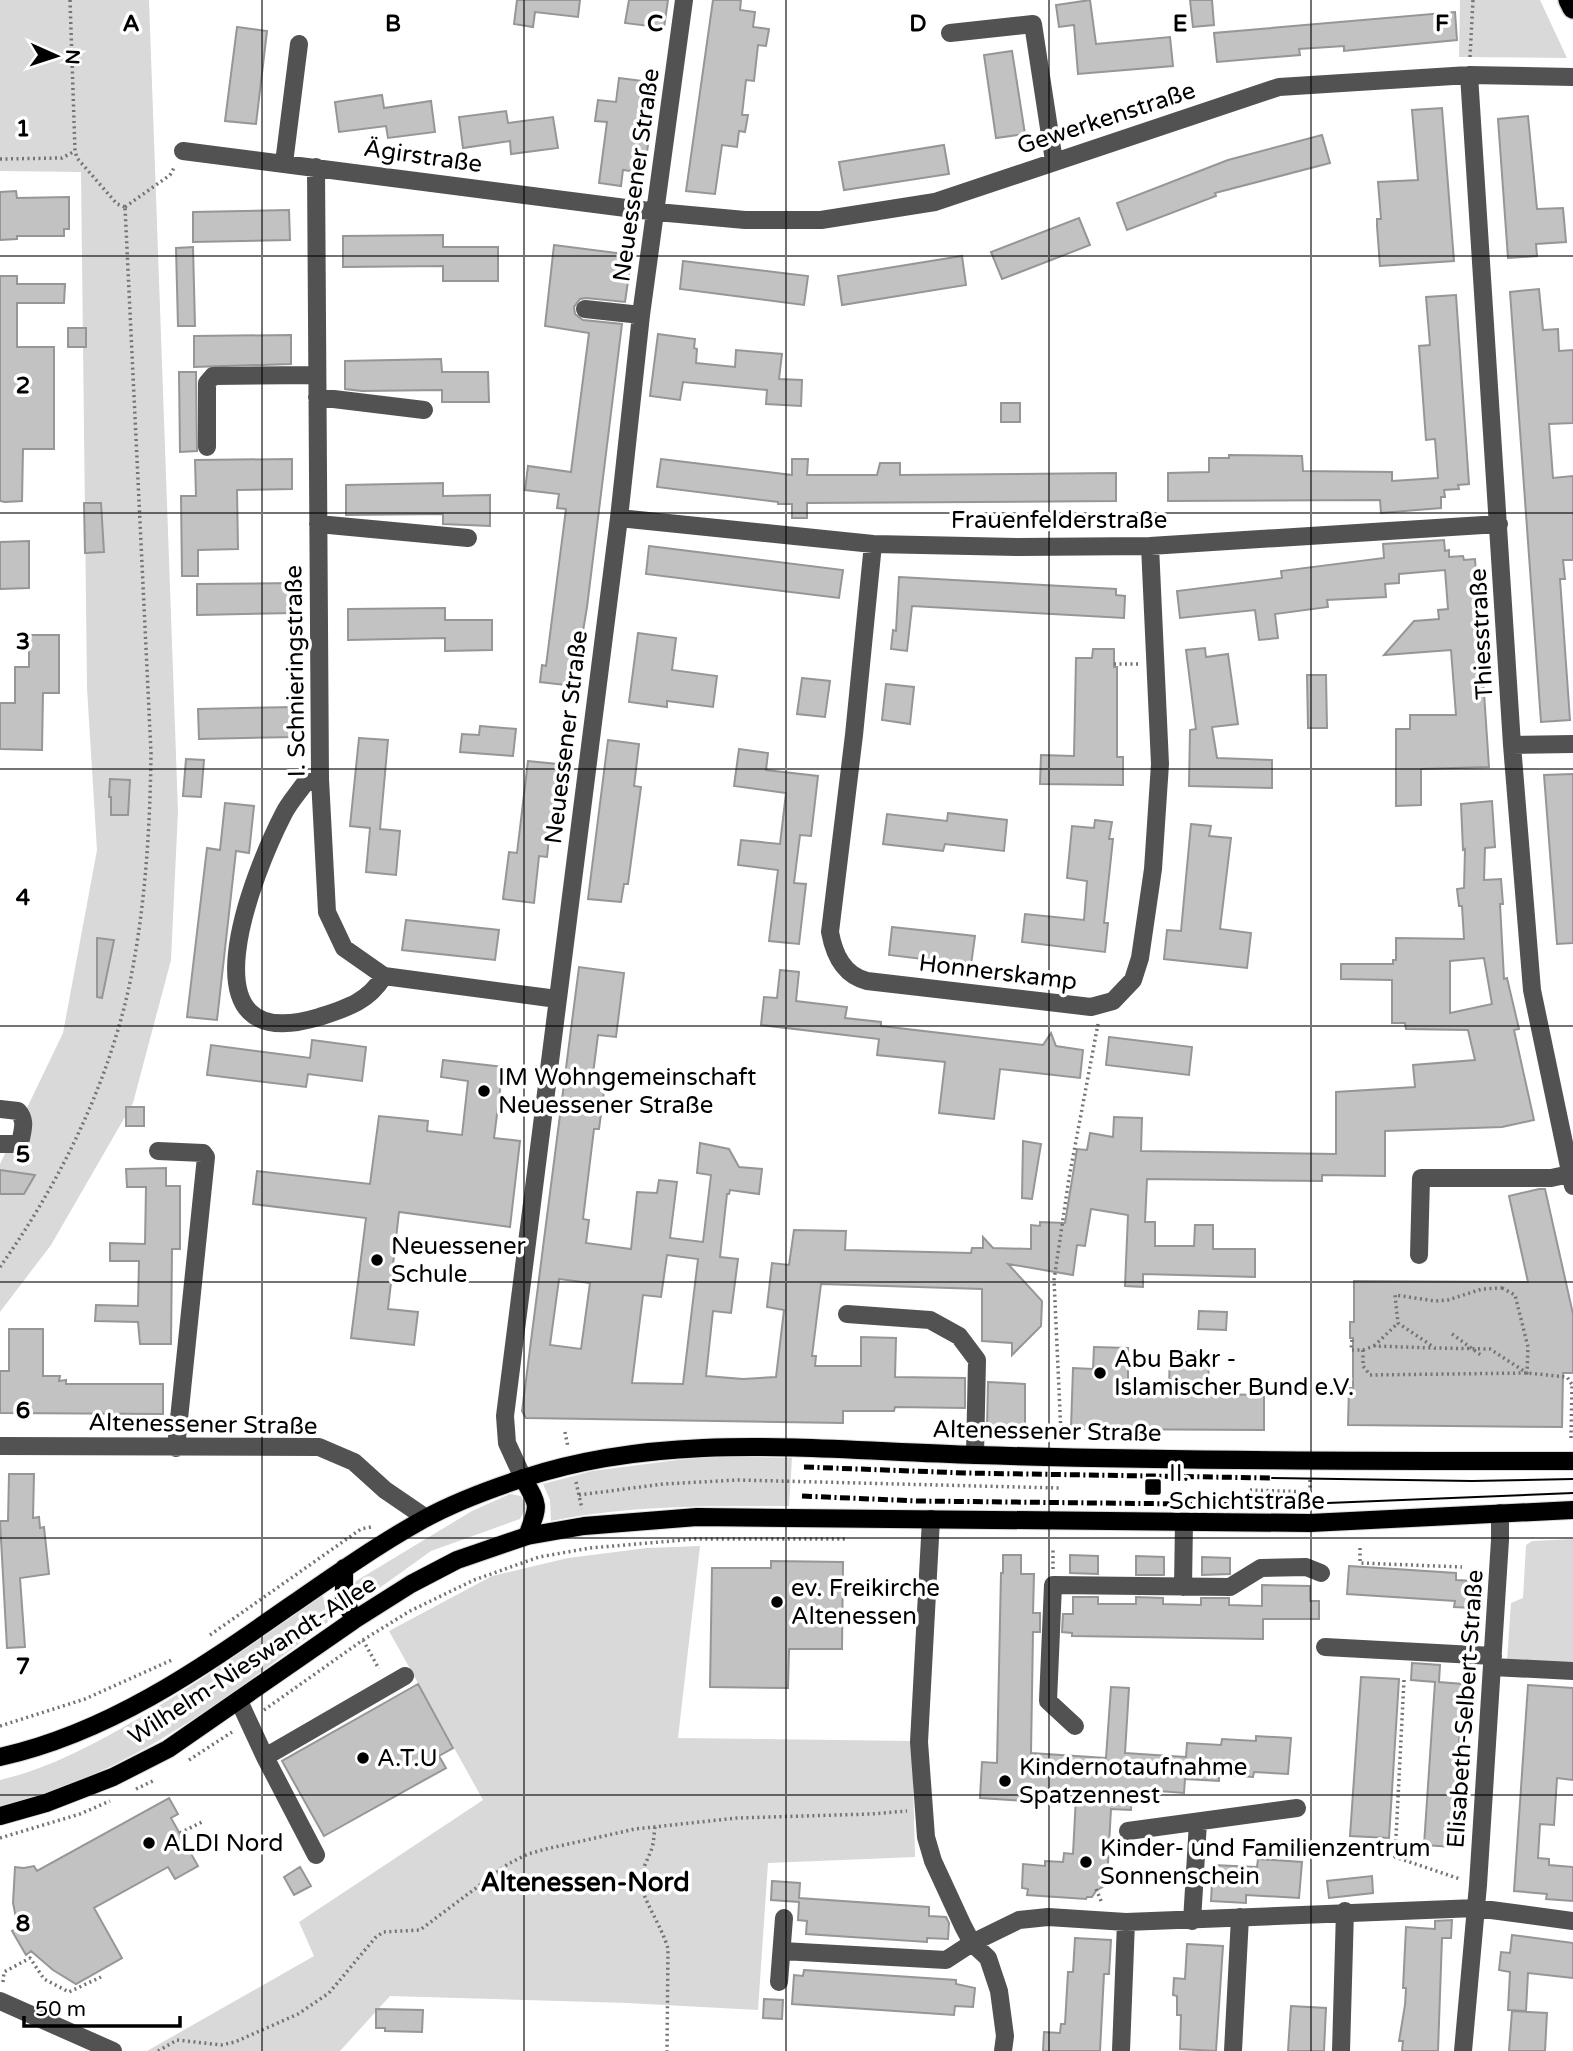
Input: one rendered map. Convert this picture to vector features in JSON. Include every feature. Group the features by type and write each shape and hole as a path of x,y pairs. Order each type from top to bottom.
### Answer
{"highway":[{"path":"1570,0 1573,7"}],"main road":[{"name":"Altenessener Straße","path":"523,1478 572,1464 659,1450 756,1447 975,1455 1573,1461"},
{"name":"Wilhelm-Nieswandt-Allee","path":"0,1757 65,1736 122,1713 192,1673 344,1568 426,1518 461,1501 523,1478"},
{"path":"523,1478 537,1503 537,1511 527,1536"},
{"path":"527,1536 584,1526 697,1517 1310,1523 1573,1510"},
{"name":"Wilhelm-Nieswandt-Allee","path":"0,1816 46,1803 113,1777 168,1749 354,1620 411,1584 457,1560 527,1536"},
{"path":"344,1568 344,1598 354,1620"}],"street":[{"name":"Neuessener Straße","path":"523,1478 507,1443 505,1416 619,518 641,315 684,0"},
{"path":"950,33 1033,24 1054,161"},
{"path":"284,163 299,44"},
{"name":"Gewerkenstraße","path":"657,212 745,220 821,220 935,202 1279,87 1469,75 1573,78"},
{"name":"Thiesstraße","path":"1469,75 1512,745 1532,990 1572,1180"},
{"name":"Ägirstraße","path":"183,150 657,212"},
{"name":"I. Schnieringstraße","path":"316,167 320,779 327,912 344,948 384,976 557,999"},
{"path":"584,309 641,315"},
{"path":"207,447 207,383 213,376 317,375"},
{"path":"317,397 424,410"},
{"name":"Frauenfelderstraße","path":"619,518 873,544 1150,546 1499,524"},
{"path":"318,524 468,538"},
{"name":"Honnerskamp","path":"873,544 854,736 830,932 834,954 853,975 867,981 1091,1007 1113,1001 1133,981 1140,958 1153,869 1160,764 1150,546"},
{"path":"1512,745 1573,744"},
{"path":"320,779 305,783 285,811 257,870 240,930 236,968 237,991 243,1005 256,1017 285,1023 307,1020 343,1009 374,993 384,976"},
{"path":"0,1109 18,1111 23,1116 24,1126 21,1139 15,1143 0,1144"},
{"path":"158,1151 203,1153 206,1157 176,1448"},
{"path":"1419,1255 1421,1178 1572,1180"},
{"path":"847,1314 930,1320 959,1336 977,1360 975,1455"},
{"name":"Altenessener Straße","path":"0,1446 319,1447 355,1462 385,1490 426,1518"},
{"name":"Elisabeth-Selbert-Straße","path":"1463,2051 1492,1662 1500,1513"},
{"path":"931,1519 919,1742 926,1837 933,1861 972,1943 988,1958 999,1991 1005,2036 1003,2051"},
{"path":"1183,1587 1184,1522"},
{"path":"1075,1726 1048,1701 1052,1585 1230,1587 1261,1568 1306,1567 1321,1573"},
{"path":"1325,1647 1573,1671"},
{"path":"265,1757 322,1730 405,1676"},
{"path":"239,1701 316,1855"},
{"path":"1128,1831 1297,1808"},
{"path":"1192,1921 1198,1822"},
{"path":"782,1951 946,1960 972,1943 1019,1920 1048,1917 1126,1922 1192,1921 1472,1908 1573,1921"},
{"path":"1341,2051 1345,1912"},
{"path":"1233,2051 1240,1917"},
{"path":"779,1982 784,1918"},
{"path":"1121,2051 1126,1922"},
{"path":"1,2001 113,2051"}],"path":[{"path":"70,0 75,151 77,158 117,204 125,207"},
{"path":"1469,75 1473,0"},
{"path":"125,207 170,175 183,150"},
{"path":"0,159 62,158 75,151"},
{"path":"0,1267 22,1236 59,1172 102,1075 128,989 145,883 151,814 151,753 125,207"},
{"path":"1114,664 1147,664"},
{"path":"1061,1434 1054,1280 1069,1178 1098,1019"},
{"path":"1435,1348 1398,1323 1395,1295 1436,1301 1482,1289 1502,1288 1515,1295 1528,1347 1527,1373"},
{"path":"1374,1346 1398,1323"},
{"path":"1452,1334 1482,1356"},
{"path":"1352,1340 1351,1350 1374,1346 1490,1349 1527,1373"},
{"path":"1363,1350 1363,1366 1370,1375 1527,1373 1567,1377 1572,1386 1571,1438"},
{"path":"565,1432 590,1548"},
{"path":"1310,1460 1310,1523"},
{"path":"579,1495 663,1484 738,1480 1059,1488"},
{"path":"1250,1490 1310,1492"},
{"path":"204,1640 361,1529"},
{"path":"187,1761 363,1640 410,1611 474,1580 539,1557 590,1548 695,1539 841,1540"},
{"path":"1053,1548 1053,1556"},
{"path":"1360,1548 1360,1563 1462,1567"},
{"path":"363,1640 374,1660"},
{"path":"0,1726 85,1699 181,1655"},
{"path":"1404,1680 1395,1857 1462,1880 1472,1908"},
{"path":"129,1792 165,1774"},
{"path":"0,1838 80,1814 117,1798"},
{"path":"158,2051 177,2040 221,2045 235,2042 298,2014 330,1993 375,1938 383,1932 420,1930 508,1864 528,1854 599,1836 655,1827 737,1818 871,1814 923,1809"},
{"path":"180,1833 204,1821"},
{"path":"655,1827 653,1845 641,1884 665,1934 668,1949 667,2051"},
{"path":"1,2001 4,1972 30,1958 44,1979 69,1992 101,1977"}],"shaded area":[{"path":"0,0 149,0 178,811 171,960 133,1103 51,1245 0,1312 0,1164 63,1033 97,850 87,688 81,172 0,171"},
{"path":"1460,0 1540,0 1567,58 1459,57"},
{"path":"709,1456 792,1458 789,1506 640,1509 551,1521 550,1500 543,1484 592,1471"},
{"path":"510,1494 521,1496 526,1507 520,1519 431,1551 367,1597 356,1598 352,1592 356,1581 472,1511"},
{"path":"1573,1539 1573,1666 1507,1661 1511,1603 1523,1598 1526,1545 1532,1541"},
{"path":"700,1546 678,1738 912,1741 915,1857 768,1863 758,2010 390,1996 340,2051 147,2051 314,1956 299,1922 483,1800 389,1631 492,1576 568,1558 647,1548"},
{"path":"323,1595 328,1622 196,1717 126,1759 89,1776 0,1806 0,1780 55,1762 124,1727 210,1673"}],"building":[{"path":"517,0 580,0 578,17 535,12 533,27 514,24"},
{"path":"629,0 668,0 664,28 625,23"},
{"path":"713,0 741,0 740,10 755,12 753,27 769,29 766,46 758,45 754,81 746,80 742,115 748,115 745,132 739,131 737,147 722,145 715,194 686,191"},
{"path":"1090,0 1096,44 1170,37 1173,66 1078,74 1074,25 1059,27 1056,5"},
{"path":"1190,0 1212,0 1214,25 1193,27"},
{"path":"1455,12 1457,40 1344,51 1344,46 1299,49 1300,55 1217,62 1214,33"},
{"path":"237,27 267,31 256,124 225,121"},
{"path":"1012,51 1025,134 996,138 984,55"},
{"path":"619,78 651,82 645,130 650,131 644,173 623,170 621,186 599,183 607,122 595,121 598,100 616,102"},
{"path":"382,95 384,108 431,101 435,132 388,138 386,126 339,132 335,102"},
{"path":"1442,108 1454,261 1380,266 1377,219 1381,219 1378,182 1418,180 1412,110"},
{"path":"506,111 508,123 553,117 558,148 511,154 510,141 463,148 459,117"},
{"path":"1528,116 1537,209 1563,208 1566,242 1536,244 1537,256 1508,258 1498,119"},
{"path":"1322,135 1330,163 1215,193 1216,196 1127,230 1117,203 1228,160"},
{"path":"944,145 949,174 844,190 839,162"},
{"path":"16,191 17,198 69,197 69,229 64,229 64,236 17,236 17,239 0,240 0,192"},
{"path":"289,210 290,240 193,242 193,212"},
{"path":"1079,218 1090,245 1002,279 991,252"},
{"path":"443,235 443,247 498,247 498,281 443,281 443,266 343,267 343,236"},
{"path":"554,245 625,254 624,260 631,261 625,302 586,298 580,299 574,307 575,314 583,320 622,324 587,607 574,686 540,682 542,665 546,666 566,509 557,508 559,494 525,490 528,466 571,472 589,333 545,326"},
{"path":"193,247 195,326 178,326 176,248"},
{"path":"962,256 966,285 842,305 838,276"},
{"path":"683,261 808,276 804,305 680,289"},
{"path":"0,276 17,276 17,284 65,284 64,303 17,303 17,347 54,347 54,449 23,449 22,501 0,501"},
{"path":"1539,289 1543,330 1558,329 1559,351 1573,350 1573,423 1549,424 1553,478 1573,476 1573,560 1563,560 1565,579 1560,579 1570,720 1541,722 1510,292"},
{"path":"1456,295 1469,484 1458,485 1459,489 1444,490 1445,497 1441,497 1441,508 1381,513 1380,500 1168,501 1168,473 1209,472 1209,458 1229,458 1229,455 1302,456 1303,471 1392,472 1392,481 1438,478 1435,439 1426,440 1419,346 1430,345 1426,297"},
{"path":"68,328 86,328 86,347 68,347"},
{"path":"658,334 695,339 696,363 735,367 736,350 782,354 779,379 802,380 801,406 766,404 767,390 683,382 680,400 650,396"},
{"path":"291,335 291,364 194,367 194,336"},
{"path":"441,359 442,372 488,372 489,402 442,402 442,390 345,389 345,361"},
{"path":"179,372 196,372 197,451 180,452"},
{"path":"1001,403 1020,403 1020,422 1001,422"},
{"path":"292,459 292,489 237,490 238,549 198,550 198,576 182,576 181,496 196,496 195,460"},
{"path":"661,459 792,475 792,459 808,459 807,475 877,475 880,463 900,463 900,475 1116,473 1116,501 807,503 807,518 792,518 792,504 657,487"},
{"path":"443,483 443,496 490,495 490,526 443,524 443,514 346,515 346,485"},
{"path":"84,503 101,503 104,552 85,553"},
{"path":"1444,540 1445,551 1449,550 1449,557 1475,559 1489,767 1421,769 1421,805 1396,806 1396,729 1410,729 1410,715 1456,715 1451,650 1384,655 1414,621 1439,619 1438,610 1448,609 1445,570 1399,574 1399,583 1385,584 1386,597 1327,600 1328,607 1275,614 1278,638 1259,640 1255,610 1180,618 1177,591 1282,578 1281,571 1384,558 1383,544"},
{"path":"29,541 29,588 0,589 0,542"},
{"path":"649,546 843,570 839,598 646,574"},
{"path":"899,577 1116,589 1116,595 1125,596 1124,618 912,606 907,651 891,649 893,630 896,631"},
{"path":"294,583 294,613 197,615 197,584"},
{"path":"445,608 445,620 492,620 492,650 445,651 445,638 348,640 348,609"},
{"path":"638,633 676,638 672,670 717,676 713,707 667,701 667,707 629,702"},
{"path":"29,635 59,635 59,693 43,693 42,750 0,749 0,703 15,703 15,667 29,667"},
{"path":"1205,648 1206,657 1228,654 1238,724 1212,727 1217,758 1272,760 1272,788 1189,786 1190,730 1196,729 1186,650"},
{"path":"1093,649 1114,649 1114,667 1117,667 1117,757 1123,757 1123,785 1040,784 1041,755 1074,756 1076,658 1092,658"},
{"path":"1307,675 1326,675 1327,728 1308,728"},
{"path":"802,678 830,681 825,717 797,714"},
{"path":"886,684 914,687 910,724 882,720"},
{"path":"295,707 296,737 199,739 198,709"},
{"path":"480,726 516,729 513,756 460,752 462,734 479,735"},
{"path":"359,738 388,740 380,829 400,831 396,875 366,872 370,828 350,826"},
{"path":"608,740 639,744 634,786 641,787 628,884 624,884 621,902 588,899"},
{"path":"739,749 768,753 766,770 818,776 811,836 800,835 794,883 806,884 799,944 769,941 778,870 738,865 741,840 780,844 786,793 734,786"},
{"path":"186,759 204,760 201,797 183,796"},
{"path":"528,761 557,764 547,857 539,856 534,903 503,899 509,852 517,853"},
{"path":"1573,774 1573,943 1557,944 1544,775"},
{"path":"110,779 130,780 128,815 111,815"},
{"path":"1492,801 1495,847 1485,848 1484,880 1501,879 1504,979 1507,978 1519,1029 1514,1030 1534,1120 1502,1127 1385,1131 1385,1176 1322,1175 1322,1181 1147,1179 1145,1222 1155,1222 1155,1246 1194,1246 1195,1225 1213,1225 1213,1249 1255,1249 1255,1277 1143,1274 1143,1287 1125,1286 1128,1215 1091,1209 1085,1246 1077,1245 1073,1275 1008,1264 1042,1301 1041,1326 1012,1355 1012,1343 982,1341 982,1289 821,1284 812,1356 816,1356 815,1366 861,1366 861,1337 896,1338 895,1377 965,1378 965,1408 895,1407 894,1411 843,1411 843,1423 526,1418 522,1411 579,967 624,973 616,1037 598,1035 593,1074 615,1077 613,1092 604,1091 599,1129 594,1129 583,1219 589,1220 586,1243 631,1249 637,1192 657,1193 659,1180 677,1182 670,1238 703,1242 711,1175 697,1173 700,1143 729,1149 739,1167 762,1169 759,1194 730,1190 727,1194 720,1257 738,1259 731,1313 713,1311 706,1376 743,1379 776,1377 784,1310 767,1307 772,1263 789,1265 794,1230 846,1231 845,1250 971,1253 972,1248 983,1248 983,1237 993,1248 1031,1249 1031,1225 1040,1226 1040,1222 1065,1223 1077,1149 1087,1150 1090,1133 1113,1137 1114,1117 1142,1118 1141,1151 1336,1154 1336,1092 1415,1087 1413,1065 1475,1060 1468,1030 1406,1029 1405,1023 1392,1023 1392,980 1341,979 1341,964 1393,964 1393,960 1396,960 1396,938 1464,939 1462,906 1459,906 1457,889 1464,888 1465,849 1463,850 1461,804","holes":["1484,958 1492,1004 1450,1013 1450,961","667,1255 698,1259 683,1384 632,1383 643,1295 661,1297","559,1279 590,1283 581,1349 550,1345"]},
{"path":"225,803 254,806 249,853 236,851 217,1020 187,1017 207,848 220,850"},
{"path":"948,813 1007,820 1004,851 945,844 943,851 883,844 887,814 947,821"},
{"path":"1095,820 1112,822 1109,839 1113,839 1104,923 1108,923 1105,952 1022,942 1025,914 1084,920 1087,881 1067,878 1072,826 1094,828"},
{"path":"1191,824 1211,826 1209,836 1231,838 1220,929 1251,933 1247,968 1164,959 1167,930 1181,931"},
{"path":"406,920 499,930 495,960 402,950"},
{"path":"892,927 975,936 971,965 889,955"},
{"path":"97,938 114,940 102,998 97,997"},
{"path":"780,970 799,972 796,1001 847,1007 845,1018 881,1022 881,1026 1043,1045 1051,1033 1056,1046 1083,1050 1080,1078 1000,1069 994,1119 939,1113 945,1062 877,1055 879,1039 761,1025 764,997 777,998"},
{"path":"1109,1037 1192,1047 1189,1075 1106,1065"},
{"path":"312,1040 366,1047 362,1081 308,1074 306,1087 207,1075 211,1045 310,1058"},
{"path":"443,1060 503,1067 494,1138 520,1141 510,1227 399,1212 388,1309 418,1312 414,1345 351,1338 366,1218 253,1204 257,1171 370,1184 379,1116 428,1121 427,1131 462,1135 468,1081 441,1077"},
{"path":"126,1107 144,1107 144,1126 126,1126"},
{"path":"1023,1141 1041,1144 1032,1199 1022,1198"},
{"path":"166,1168 166,1186 180,1186 180,1249 172,1249 171,1344 140,1344 138,1322 95,1321 96,1305 138,1306 139,1261 110,1261 110,1243 145,1244 146,1187 127,1187 126,1169"},
{"path":"0,1170 35,1175 24,1194 0,1194"},
{"path":"1545,1189 1573,1314 1573,1373 1563,1373 1562,1427 1348,1425 1349,1388 1353,1388 1353,1338 1350,1338 1350,1322 1354,1322 1354,1281 1528,1282 1509,1196"},
{"path":"1199,1311 1227,1312 1226,1330 1198,1329"},
{"path":"9,1329 43,1329 43,1376 60,1376 59,1381 66,1380 66,1384 163,1384 163,1414 0,1413 0,1371 9,1371"},
{"path":"1094,1347 1128,1348 1128,1386 1169,1387 1170,1352 1209,1352 1208,1394 1264,1395 1264,1430 1071,1429 1073,1368 1093,1369"},
{"path":"988,1382 1025,1384 1025,1429 987,1428"},
{"path":"9,1474 34,1474 33,1518 39,1517 40,1528 44,1527 49,1574 20,1578 25,1647 7,1648 0,1521 8,1521"},
{"path":"1003,1555 1021,1555 1021,1574 1034,1574 1033,1613 1040,1613 1040,1632 1033,1632 1031,1753 1106,1758 1111,1687 1129,1688 1125,1753 1186,1757 1187,1743 1221,1745 1222,1739 1256,1741 1256,1736 1291,1738 1288,1774 1254,1772 1253,1777 1219,1775 1219,1781 1185,1779 1184,1793 1132,1789 1131,1810 1111,1809 1107,1881 1104,1881 1104,1886 1086,1899 1027,1895 1028,1889 1022,1888 1023,1864 1045,1866 1045,1861 1063,1862 1064,1853 1073,1854 1076,1796 1028,1793 1027,1801 980,1798 982,1762 997,1763"},
{"path":"1070,1555 1098,1556 1098,1574 1070,1573"},
{"path":"1136,1556 1164,1557 1164,1575 1136,1575"},
{"path":"1202,1557 1230,1558 1230,1574 1202,1575"},
{"name":"ev. Freikirche Altenessen","path":"771,1561 843,1562 842,1649 789,1649 788,1688 710,1687 712,1568 771,1568"},
{"path":"1349,1566 1456,1573 1456,1580 1474,1581 1472,1608 1454,1607 1455,1601 1347,1594"},
{"path":"1262,1585 1310,1586 1310,1601 1319,1601 1319,1619 1263,1619 1263,1639 1072,1636 1072,1633 1062,1632 1063,1614 1073,1614 1073,1597 1098,1597 1098,1604 1136,1604 1136,1597 1163,1598 1163,1604 1201,1605 1201,1598 1229,1598 1229,1605 1262,1606"},
{"path":"1412,1663 1440,1665 1439,1682 1463,1684 1452,1847 1424,1845 1435,1682 1411,1680"},
{"path":"1361,1677 1399,1679 1389,1838 1350,1836"},
{"name":"A.T.U","path":"418,1684 453,1748 439,1756 446,1768 324,1836 282,1761"},
{"path":"1528,1685 1573,1688 1573,1780 1557,1778 1554,1825 1540,1824 1538,1858 1549,1859 1549,1865 1573,1867 1573,1901 1546,1899 1547,1894 1514,1891"},
{"path":"169,1798 178,1814 171,1818 198,1866 175,1879 168,1867 94,1908 122,1958 76,1984 53,1970 31,1951 26,1955 12,1931 18,1928 13,1903 15,1867 34,1866 37,1871"},
{"path":"1258,1859 1302,1862 1299,1898 1246,1895 1246,1903 1211,1901 1213,1865 1257,1867"},
{"path":"300,1867 311,1886 294,1895 284,1877"},
{"path":"1372,1876 1373,1893 1329,1898 1327,1881"},
{"path":"772,1881 800,1883 799,1898 929,1907 929,1916 946,1917 949,1923 948,1939 927,1938 927,1942 806,1934 807,1921 798,1920 799,1902 771,1900"},
{"path":"1452,1920 1451,1938 1442,1938 1438,2051 1402,2051 1403,2041 1399,2041 1405,2005 1406,1988 1403,1988 1406,1927 1435,1929 1435,1921"},
{"path":"1512,1935 1573,1943 1573,1978 1528,1973 1526,2011 1508,2010 1510,1972 1499,1970 1501,1952 1510,1953"},
{"path":"1075,1938 1111,1940 1109,1974 1104,1974 1100,2051 1043,2051 1044,2032 1060,2033 1061,2024 1065,2024 1068,1972 1073,1972"},
{"path":"1187,1944 1223,1946 1216,2051 1180,2049 1181,2015 1177,2015 1177,1996 1173,1995 1174,1978 1185,1979"},
{"path":"804,1970 956,1980 956,1984 975,1988 973,2007 955,2006 954,2015 792,2004 794,1975 803,1976"},
{"path":"764,1999 783,2000 782,2019 763,2018"},
{"path":"1291,2006 1326,2008 1324,2051 1288,2051"},
{"path":"376,2009 423,2010 422,2032 385,2031 385,2028 376,2028"},
{"path":"1512,2011 1547,2013 1545,2051 1509,2051"}],"tram line":[{"path":"1272,1478 1472,1481 1573,1479"},
{"path":"1278,1505 1573,1493"}],"railway":[{"path":"804,1467 965,1473 1272,1478"},
{"path":"802,1496 918,1501 1278,1505"}],"place":[{"name":"IM Wohngemeinschaft Neuessener Straße","path":"484,1091"},
{"name":"Neuessener Schule","path":"377,1260"},
{"name":"Abu Bakr - Islamischer Bund e.V.","path":"1100,1373"},
{"name":"II. Schichtstraße","path":"1153,1487"},
{"name":"ev. Freikirche Altenessen","path":"777,1602"},
{"name":"A.T.U","path":"363,1758"},
{"name":"Kindernotaufnahme Spatzennest","path":"1005,1781"},
{"name":"ALDI Nord","path":"149,1843"},
{"name":"Kinder- und Familienzentrum Sonnenschein","path":"1086,1862"}],"district":[{"name":"Altenessen-Nord","path":"585,1882"}]}
